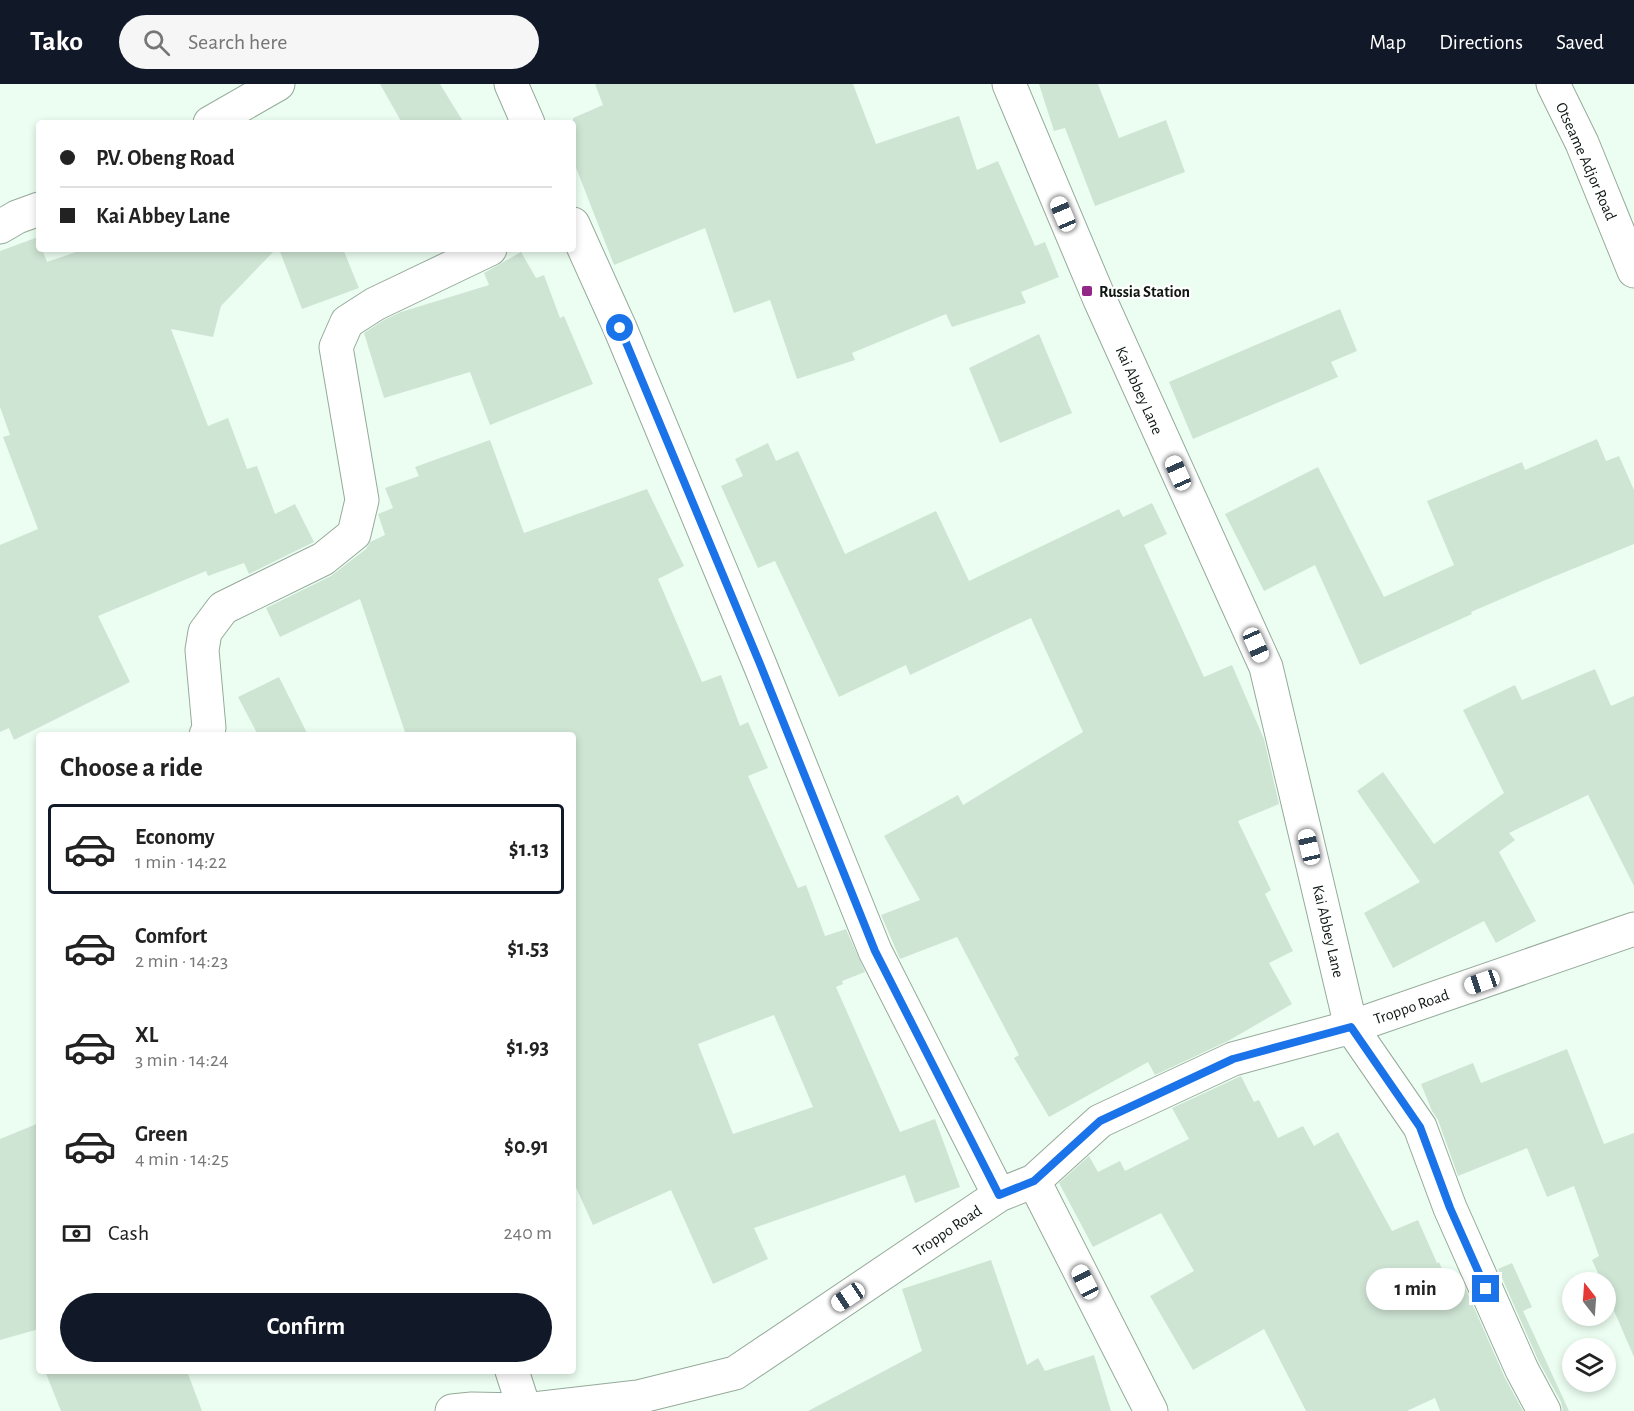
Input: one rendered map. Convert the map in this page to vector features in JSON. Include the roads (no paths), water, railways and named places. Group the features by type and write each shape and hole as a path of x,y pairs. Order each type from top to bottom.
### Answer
{"street":[{"path":"215,120 278,84"},
{"path":"511,84 527,120"},
{"name":"Kai Abbey Lane","path":"1009,84 1100,300 1266,667 1351,1027 1420,1127 1450,1208 1522,1370 1544,1411"},
{"name":"Otseame Adjor Road","path":"1553,84 1582,143 1634,271"},
{"path":"0,227 17,217 36,210"},
{"path":"576,231 620,328 728,588 875,951 999,1195"},
{"path":"207,732 209,728 202,650 206,632 223,608 323,559 354,534 362,500 336,347 347,322 375,303 484,252"},
{"name":"Troppo Road","path":"452,1411 472,1409 525,1411 638,1397 735,1373 999,1195 1034,1181 1100,1121 1233,1059 1351,1027 1634,928"},
{"path":"1034,1181 1151,1411"},
{"path":"513,1374 525,1411"}],"place":[{"name":"Russia Station","path":"1087,291"}]}
